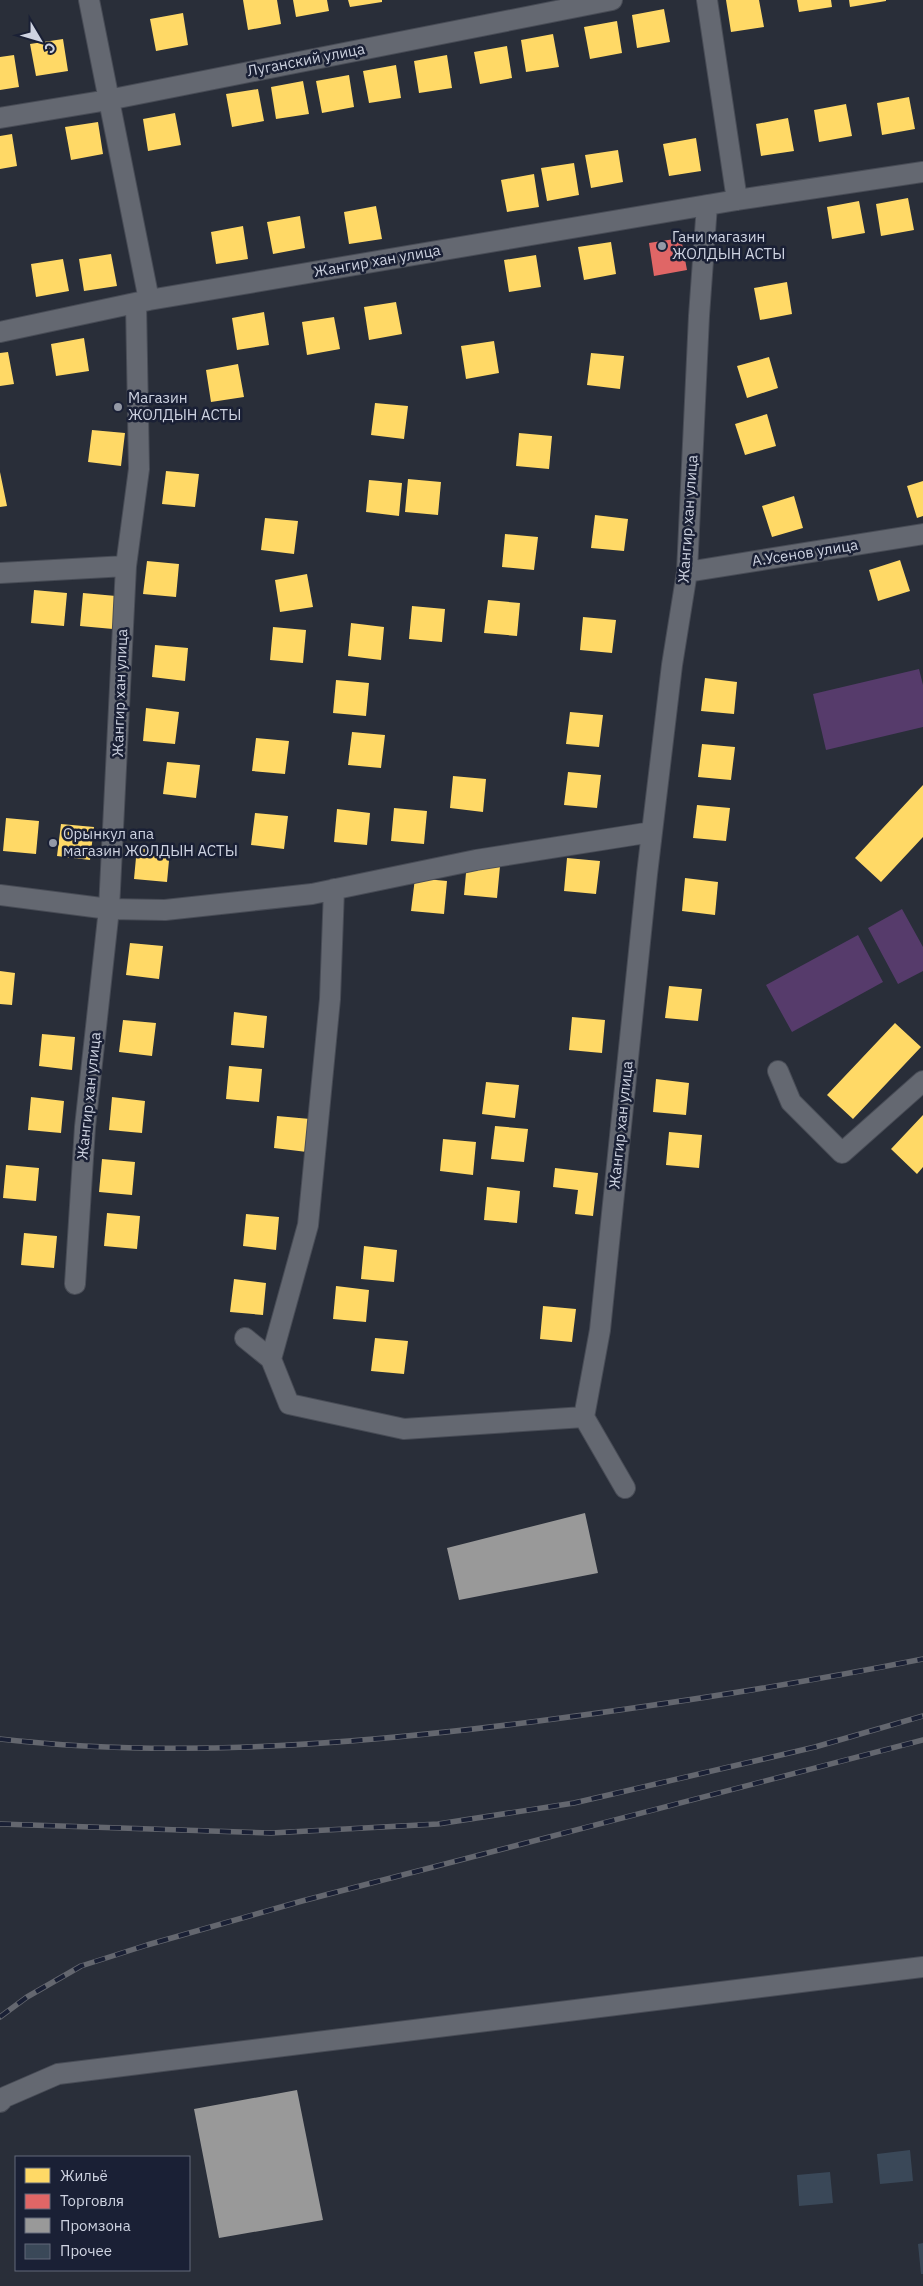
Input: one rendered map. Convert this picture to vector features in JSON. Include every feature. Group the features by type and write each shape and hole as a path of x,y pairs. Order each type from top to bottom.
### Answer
{"street":[{"path":"89,0 143,301"},
{"name":"Луганский улица","path":"0,118 108,100 612,0"},
{"path":"707,0 737,200"},
{"name":"Жангир хан улица","path":"0,332 143,301 737,200 923,172"},
{"name":"Жангир хан улица","path":"584,1417 600,1330 652,832 672,665 687,572 699,316 707,205"},
{"name":"Жангир хан улица","path":"75,1284 85,1127 109,909 126,566 138,469 143,301"},
{"name":"А.Усенов улица","path":"687,572 923,534"},
{"path":"0,573 126,566"},
{"path":"0,895 109,909 165,910 312,894 476,860 652,832"},
{"path":"271,1359 308,1225 330,999 334,889"},
{"path":"778,1071 791,1102 842,1153 923,1081"},
{"path":"245,1338 271,1359 289,1404 404,1429 584,1417 625,1488"},
{"path":"0,2102 5,2097 58,2074 923,1967"}],"shaded area":[{"path":"919,669 923,685 923,727 826,750 813,694"},
{"path":"902,909 923,947 923,971 898,984 868,928"},
{"path":"858,935 883,982 792,1032 766,985"}],"building: Жильё":[{"path":"243,0 277,0 281,24 248,30"},
{"path":"293,0 327,0 329,11 296,17"},
{"path":"348,0 382,0 382,2 350,7"},
{"path":"726,0 759,0 764,27 731,32"},
{"path":"797,0 831,0 832,7 799,12"},
{"path":"849,0 886,0 886,1 850,7"},
{"path":"664,9 670,42 637,48 632,15"},
{"path":"183,13 188,45 156,51 150,19"},
{"path":"617,21 622,53 590,59 584,27"},
{"path":"553,34 559,67 526,72 521,40"},
{"path":"63,39 68,71 36,76 30,44"},
{"path":"507,46 512,78 480,84 474,52"},
{"path":"14,55 19,87 0,90 0,57"},
{"path":"447,55 452,88 419,93 414,61"},
{"path":"396,65 401,98 369,103 363,71"},
{"path":"349,75 354,107 322,113 316,81"},
{"path":"303,81 309,114 276,119 271,87"},
{"path":"258,89 264,121 232,127 226,94"},
{"path":"909,97 915,129 882,135 877,103"},
{"path":"846,104 852,136 819,142 814,110"},
{"path":"175,113 181,145 148,151 143,119"},
{"path":"788,118 794,151 761,156 756,124"},
{"path":"98,122 103,154 71,160 65,127"},
{"path":"12,134 17,166 0,169 0,136"},
{"path":"696,138 701,171 669,176 663,144"},
{"path":"618,150 623,182 591,188 585,155"},
{"path":"574,163 579,195 547,201 541,168"},
{"path":"534,174 539,207 507,212 501,180"},
{"path":"908,198 914,230 881,236 876,204"},
{"path":"859,201 865,233 832,239 827,207"},
{"path":"376,206 382,239 349,244 344,212"},
{"path":"300,216 305,248 273,254 267,222"},
{"path":"243,226 248,259 216,264 211,232"},
{"path":"611,242 616,274 584,280 578,247"},
{"path":"111,254 117,286 84,291 79,259"},
{"path":"536,255 541,287 509,292 504,260"},
{"path":"63,259 69,291 36,297 31,264"},
{"path":"787,282 792,314 760,320 754,288"},
{"path":"396,302 402,334 369,340 364,307"},
{"path":"264,312 269,345 237,350 232,318"},
{"path":"334,317 340,349 307,355 302,322"},
{"path":"84,338 89,371 56,376 51,344"},
{"path":"494,341 499,373 466,379 461,346"},
{"path":"8,352 14,384 0,386 0,353"},
{"path":"591,353 624,356 620,389 587,385"},
{"path":"769,357 778,388 747,398 737,366"},
{"path":"238,364 244,397 211,402 206,370"},
{"path":"375,403 408,406 404,439 371,435"},
{"path":"767,414 776,446 745,455 735,424"},
{"path":"92,430 125,433 121,466 88,462"},
{"path":"519,433 552,436 549,469 516,466"},
{"path":"166,471 199,474 195,507 162,504"},
{"path":"0,472 7,506 0,507"},
{"path":"408,479 441,482 438,515 405,512"},
{"path":"369,480 402,483 399,516 366,512"},
{"path":"923,481 923,516 917,518 907,486"},
{"path":"794,496 803,528 772,537 762,506"},
{"path":"595,515 628,519 624,551 591,548"},
{"path":"265,518 298,521 294,554 261,550"},
{"path":"505,534 538,537 534,570 502,567"},
{"path":"900,560 910,591 878,601 869,570"},
{"path":"147,561 179,564 176,597 143,594"},
{"path":"307,574 313,607 280,612 275,580"},
{"path":"34,590 67,593 64,626 31,623"},
{"path":"83,593 116,596 113,629 80,626"},
{"path":"488,600 520,603 517,636 484,633"},
{"path":"412,606 445,609 442,642 409,639"},
{"path":"583,617 616,620 612,653 580,650"},
{"path":"351,623 384,627 381,660 348,656"},
{"path":"273,627 306,630 303,663 270,660"},
{"path":"155,645 188,648 185,681 152,677"},
{"path":"705,678 737,682 734,714 701,711"},
{"path":"336,680 369,683 366,716 333,713"},
{"path":"146,708 179,712 175,744 143,741"},
{"path":"570,712 603,715 599,747 566,744"},
{"path":"352,732 385,735 381,768 348,765"},
{"path":"256,738 289,741 285,774 252,771"},
{"path":"702,744 735,747 731,780 698,777"},
{"path":"167,762 200,765 196,798 163,794"},
{"path":"568,772 601,775 597,808 564,805"},
{"path":"453,776 486,779 483,812 450,808"},
{"path":"923,785 923,837 881,882 855,858"},
{"path":"697,805 730,808 726,841 693,838"},
{"path":"394,808 427,811 424,844 391,841"},
{"path":"337,809 370,813 367,845 334,842"},
{"path":"255,813 288,816 284,849 251,845"},
{"path":"6,818 39,821 36,854 3,851"},
{"path":"61,824 94,827 90,860 57,856"},
{"path":"137,847 170,850 167,882 134,879"},
{"path":"567,858 600,861 596,894 564,891"},
{"path":"467,862 500,866 497,898 464,895"},
{"path":"415,878 447,881 444,914 411,911"},
{"path":"685,878 718,882 715,915 682,911"},
{"path":"130,943 163,946 159,979 126,975"},
{"path":"0,971 15,973 12,1005 0,1004"},
{"path":"669,986 702,989 698,1021 665,1018"},
{"path":"234,1012 267,1016 264,1048 231,1045"},
{"path":"572,1017 605,1020 602,1053 569,1050"},
{"path":"123,1020 156,1023 152,1056 119,1052"},
{"path":"895,1023 921,1047 853,1119 827,1095"},
{"path":"42,1034 75,1037 72,1070 39,1066"},
{"path":"229,1066 262,1069 259,1102 226,1099"},
{"path":"656,1079 689,1083 686,1115 653,1112"},
{"path":"486,1082 519,1085 515,1118 482,1114"},
{"path":"31,1097 64,1101 61,1133 28,1130"},
{"path":"112,1097 145,1101 142,1133 109,1130"},
{"path":"923,1115 923,1167 917,1174 891,1149"},
{"path":"277,1116 310,1119 307,1152 274,1148"},
{"path":"495,1126 528,1129 524,1162 491,1159"},
{"path":"669,1132 702,1135 699,1168 666,1165"},
{"path":"443,1139 476,1142 473,1175 440,1171"},
{"path":"102,1159 135,1162 132,1195 99,1192"},
{"path":"6,1165 39,1168 36,1201 3,1198"},
{"path":"555,1168 598,1173 593,1216 575,1214 578,1190 553,1187"},
{"path":"487,1187 520,1191 517,1223 484,1220"},
{"path":"107,1213 140,1216 137,1249 104,1246"},
{"path":"246,1214 279,1217 276,1250 243,1246"},
{"path":"24,1233 57,1236 54,1268 21,1265"},
{"path":"364,1246 397,1250 394,1282 361,1279"},
{"path":"234,1279 266,1283 263,1315 230,1312"},
{"path":"336,1286 369,1290 366,1322 333,1319"},
{"path":"543,1306 576,1309 572,1342 540,1339"},
{"path":"375,1338 408,1341 404,1374 371,1371"}],"building: Торговля":[{"path":"681,238 687,270 654,276 649,243"}],"building: Промзона":[{"path":"585,1513 598,1573 459,1600 447,1548"},
{"path":"297,2090 323,2220 219,2238 194,2109"}],"building: Прочее":[{"path":"910,2150 913,2181 880,2184 877,2154"},
{"path":"830,2172 833,2203 799,2206 797,2175"},
{"path":"923,2243 923,2274 921,2274 918,2244"}],"railway":[{"path":"0,1739 132,1748 199,1748 266,1746 400,1737 531,1722 678,1701 776,1686 923,1659"},
{"path":"0,1824 271,1833 438,1824 574,1803 815,1747 923,1716"},
{"path":"0,2017 27,1997 81,1966 147,1945 302,1901 923,1740"}],"place":[{"name":"Гани магазин ЖОЛДЫН АСТЫ","path":"662,246"},
{"name":"Магазин ЖОЛДЫН АСТЫ","path":"118,407"},
{"name":"Орынкул апа магазин ЖОЛДЫН АСТЫ","path":"53,843"}]}
